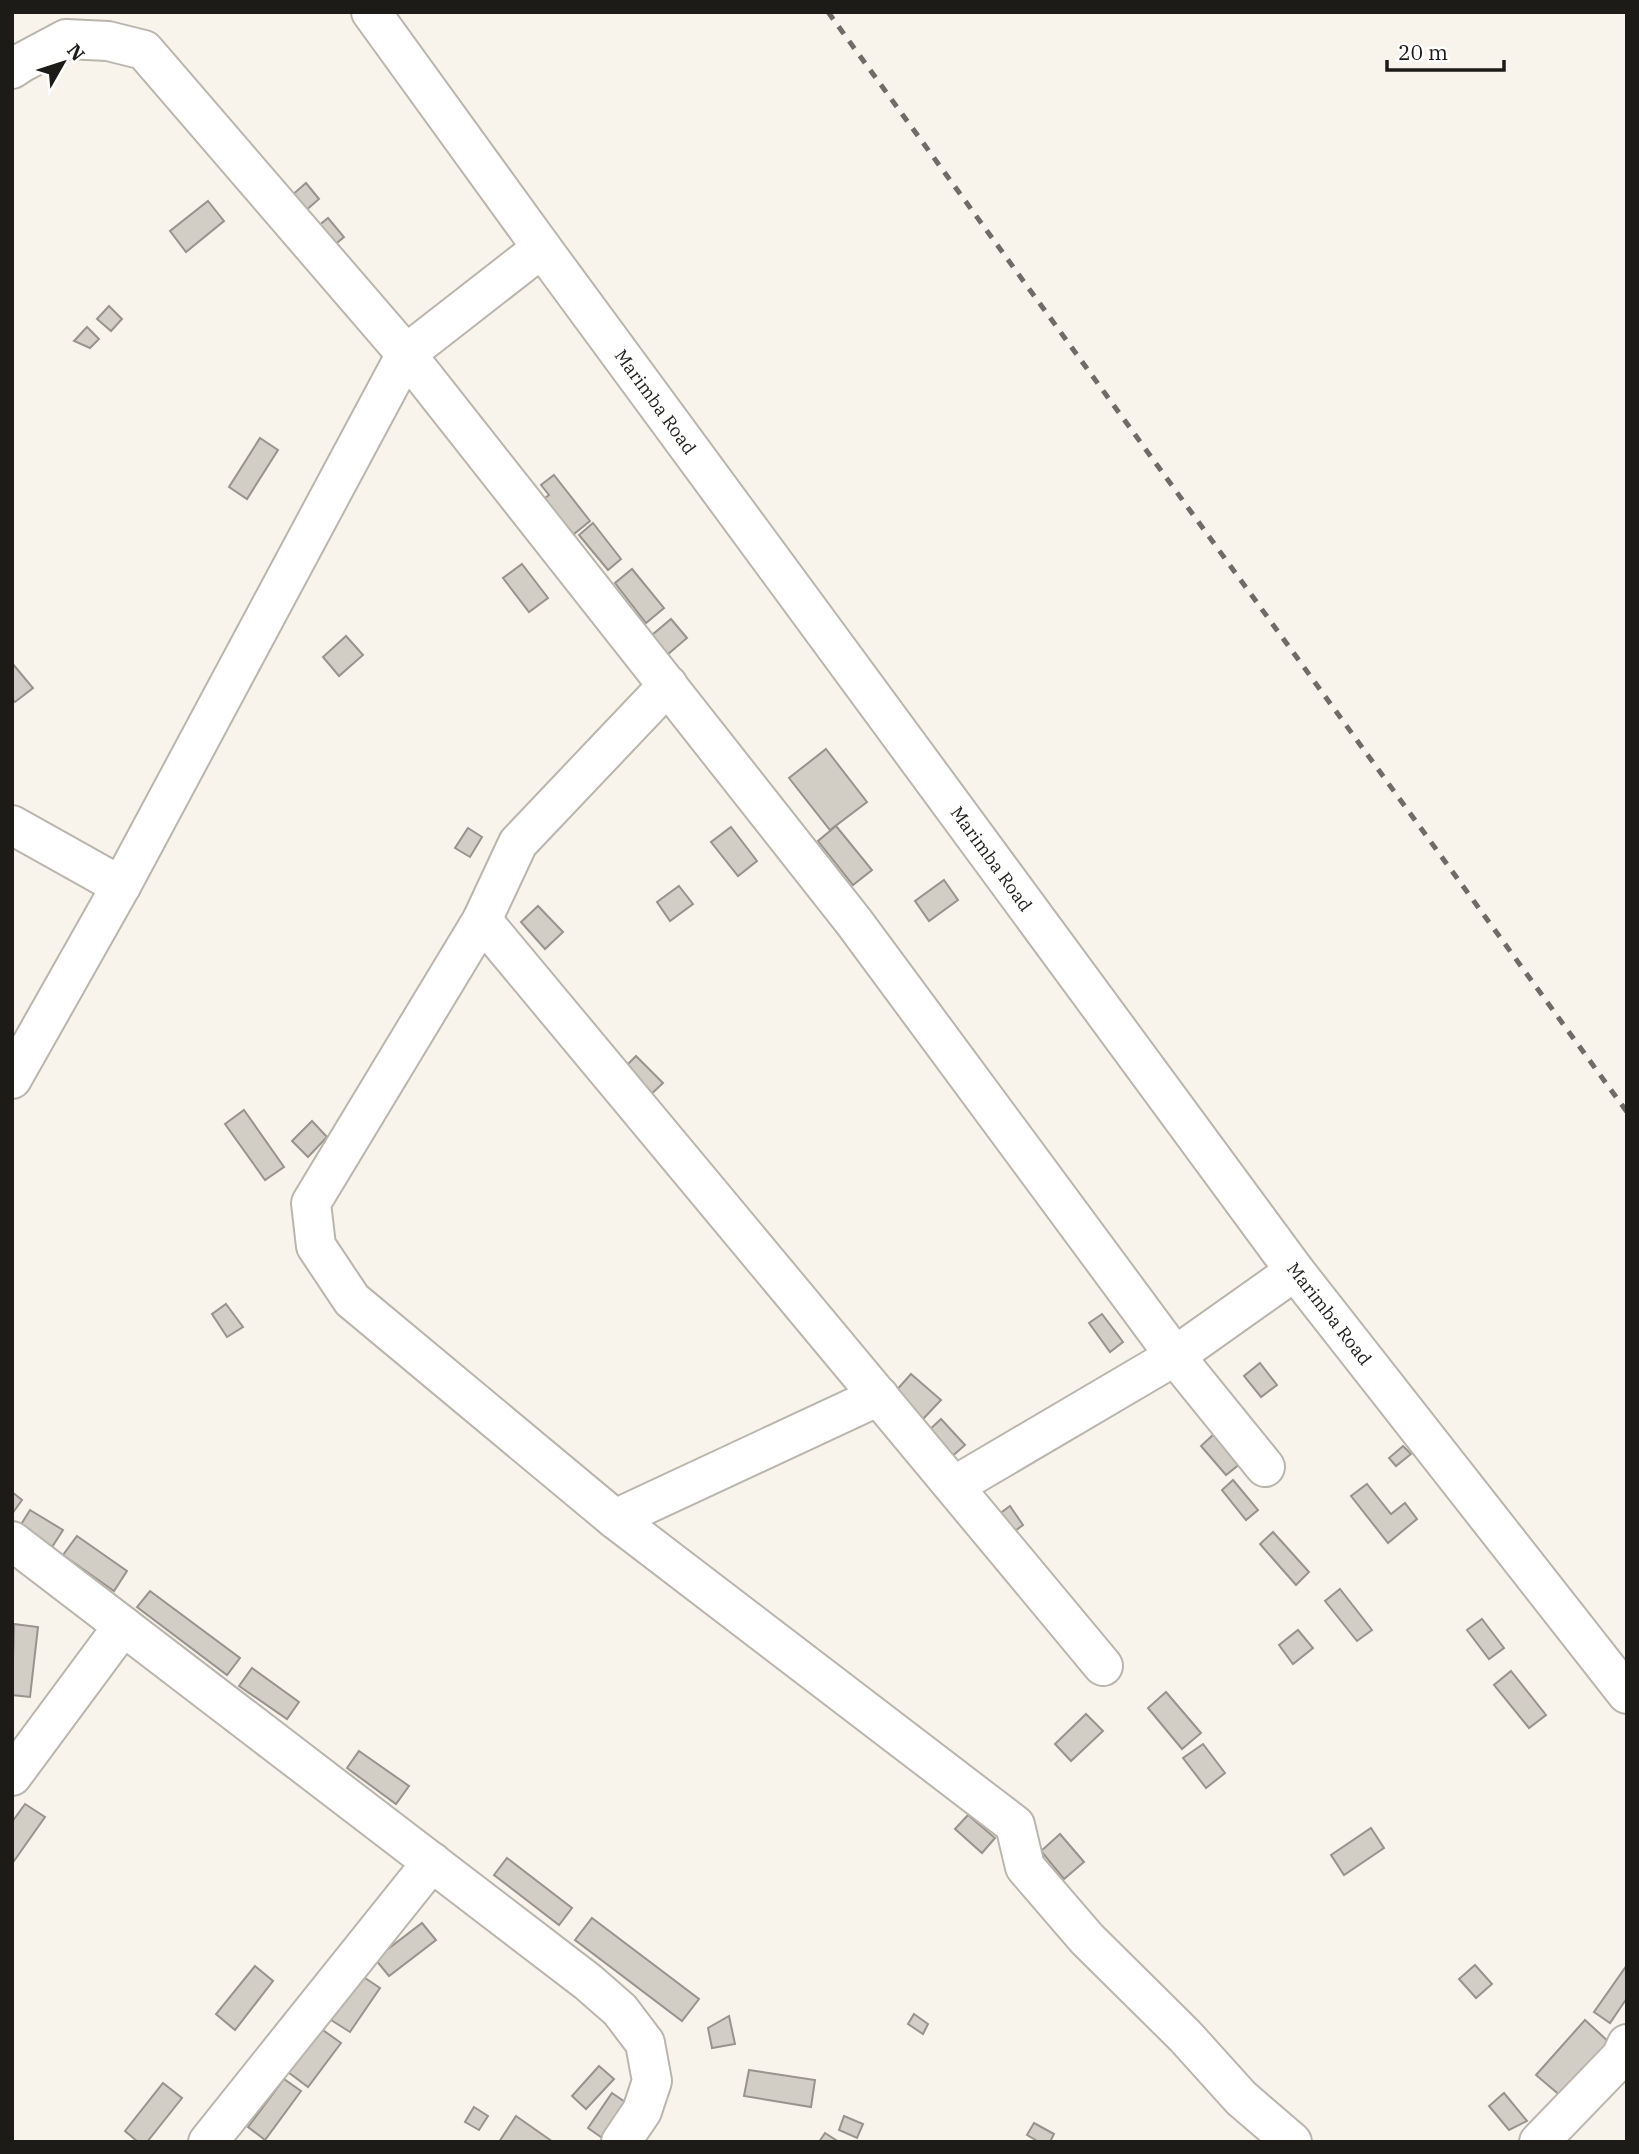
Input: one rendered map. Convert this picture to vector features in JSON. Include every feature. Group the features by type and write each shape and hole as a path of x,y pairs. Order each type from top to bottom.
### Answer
{"street":[{"name":"Marimba Road","path":"371,12 1295,1271 1627,1694"},
{"path":"12,69 66,40 108,41 144,50 406,354 668,685 854,922 1175,1356 1265,1467"},
{"path":"12,1079 121,886 406,354 542,248"},
{"path":"668,685 518,844 482,920 311,1203 316,1245 352,1300 615,1519 1016,1825 1025,1867 1087,1939 1185,2036 1241,2098 1292,2142"},
{"path":"12,825 121,886"},
{"path":"482,920 1103,1666"},
{"path":"954,1486 1175,1356 1295,1271"},
{"path":"615,1519 878,1396"},
{"path":"12,1541 588,1982 620,2010 645,2043 652,2081 642,2111 621,2142"},
{"path":"12,1776 123,1626"},
{"path":"208,2142 432,1862"},
{"path":"1539,2142 1621,2057 1627,2044"}],"building":[{"path":"306,183 319,199 304,212 291,196"},
{"path":"208,201 224,221 186,252 170,231"},
{"path":"328,218 344,237 327,251 311,232"},
{"path":"109,306 122,319 111,331 97,319"},
{"path":"87,327 99,339 90,348 74,341"},
{"path":"260,438 278,450 247,499 229,487"},
{"path":"554,475 590,521 569,538 541,501 549,495 541,485"},
{"path":"593,523 621,559 608,570 579,535"},
{"path":"522,564 548,598 529,612 503,578"},
{"path":"632,569 664,608 646,623 615,583"},
{"path":"671,619 687,638 667,655 652,635"},
{"path":"346,636 363,655 339,676 323,657"},
{"path":"12,663 33,688 15,702 12,699"},
{"path":"826,749 867,802 830,830 789,778"},
{"path":"836,826 872,870 853,885 818,841"},
{"path":"731,827 757,861 738,876 711,842"},
{"path":"468,828 482,837 470,857 455,848"},
{"path":"944,880 958,900 929,921 915,901"},
{"path":"679,886 693,904 670,921 657,902"},
{"path":"538,906 563,932 545,949 521,922"},
{"path":"636,1056 663,1083 646,1099 620,1072"},
{"path":"244,1110 284,1167 265,1180 225,1124"},
{"path":"312,1121 327,1137 308,1157 292,1141"},
{"path":"226,1304 243,1327 227,1337 212,1314"},
{"path":"1102,1314 1123,1342 1110,1352 1089,1323"},
{"path":"1260,1363 1277,1385 1261,1397 1244,1376"},
{"path":"911,1374 941,1400 923,1419 894,1393"},
{"path":"941,1419 965,1445 949,1459 926,1433"},
{"path":"1215,1433 1241,1463 1226,1475 1201,1446"},
{"path":"1403,1446 1411,1454 1396,1466 1389,1458"},
{"path":"1233,1480 1258,1510 1246,1520 1222,1490"},
{"path":"1367,1484 1391,1514 1405,1503 1417,1519 1388,1543 1351,1496"},
{"path":"12,1492 22,1500 12,1514"},
{"path":"1010,1506 1023,1525 1004,1539 990,1521"},
{"path":"30,1510 63,1530 52,1547 20,1526"},
{"path":"1273,1532 1309,1572 1296,1585 1260,1544"},
{"path":"77,1536 127,1571 114,1591 63,1555"},
{"path":"1340,1589 1372,1630 1357,1641 1325,1601"},
{"path":"150,1591 240,1658 227,1675 137,1607"},
{"path":"1482,1619 1504,1648 1489,1659 1467,1630"},
{"path":"14,1624 38,1627 30,1697 12,1695"},
{"path":"1298,1630 1313,1648 1293,1664 1279,1645"},
{"path":"252,1668 299,1702 287,1719 239,1686"},
{"path":"1511,1671 1546,1715 1529,1728 1494,1685"},
{"path":"1166,1692 1201,1733 1182,1749 1148,1708"},
{"path":"1086,1714 1103,1731 1071,1761 1055,1744"},
{"path":"1203,1744 1225,1773 1206,1788 1183,1758"},
{"path":"359,1751 409,1786 396,1804 347,1768"},
{"path":"25,1804 45,1817 14,1861 12,1822"},
{"path":"968,1815 995,1838 982,1853 955,1829"},
{"path":"1371,1828 1384,1848 1344,1875 1331,1855"},
{"path":"1060,1834 1084,1862 1064,1879 1041,1851"},
{"path":"507,1858 572,1908 559,1925 494,1875"},
{"path":"592,1918 699,1999 682,2021 575,1940"},
{"path":"422,1923 436,1940 389,1976 375,1959"},
{"path":"1475,1965 1492,1984 1476,1998 1459,1979"},
{"path":"1627,1965 1627,1998 1610,2023 1594,2012"},
{"path":"255,1966 273,1981 235,2030 216,2014"},
{"path":"362,1976 380,1988 350,2032 331,2020"},
{"path":"914,2014 928,2024 923,2034 908,2024"},
{"path":"729,2016 735,2044 712,2048 708,2028"},
{"path":"1585,2020 1610,2043 1562,2097 1536,2075"},
{"path":"320,2028 341,2043 308,2087 288,2072"},
{"path":"599,2066 614,2079 586,2109 572,2096"},
{"path":"749,2070 815,2080 811,2107 744,2096"},
{"path":"284,2079 301,2091 265,2140 248,2127"},
{"path":"163,2083 182,2098 147,2142 138,2142 125,2131"},
{"path":"612,2093 634,2108 608,2142 588,2128"},
{"path":"1504,2093 1527,2121 1509,2130 1489,2106"},
{"path":"474,2107 488,2116 479,2130 465,2122"},
{"path":"516,2116 553,2142 499,2142"},
{"path":"844,2116 863,2124 857,2138 839,2130"},
{"path":"1034,2123 1054,2134 1050,2142 1039,2142 1027,2135"},
{"path":"825,2133 839,2142 819,2142"}],"railway":[{"path":"828,12 1627,1112"}]}
